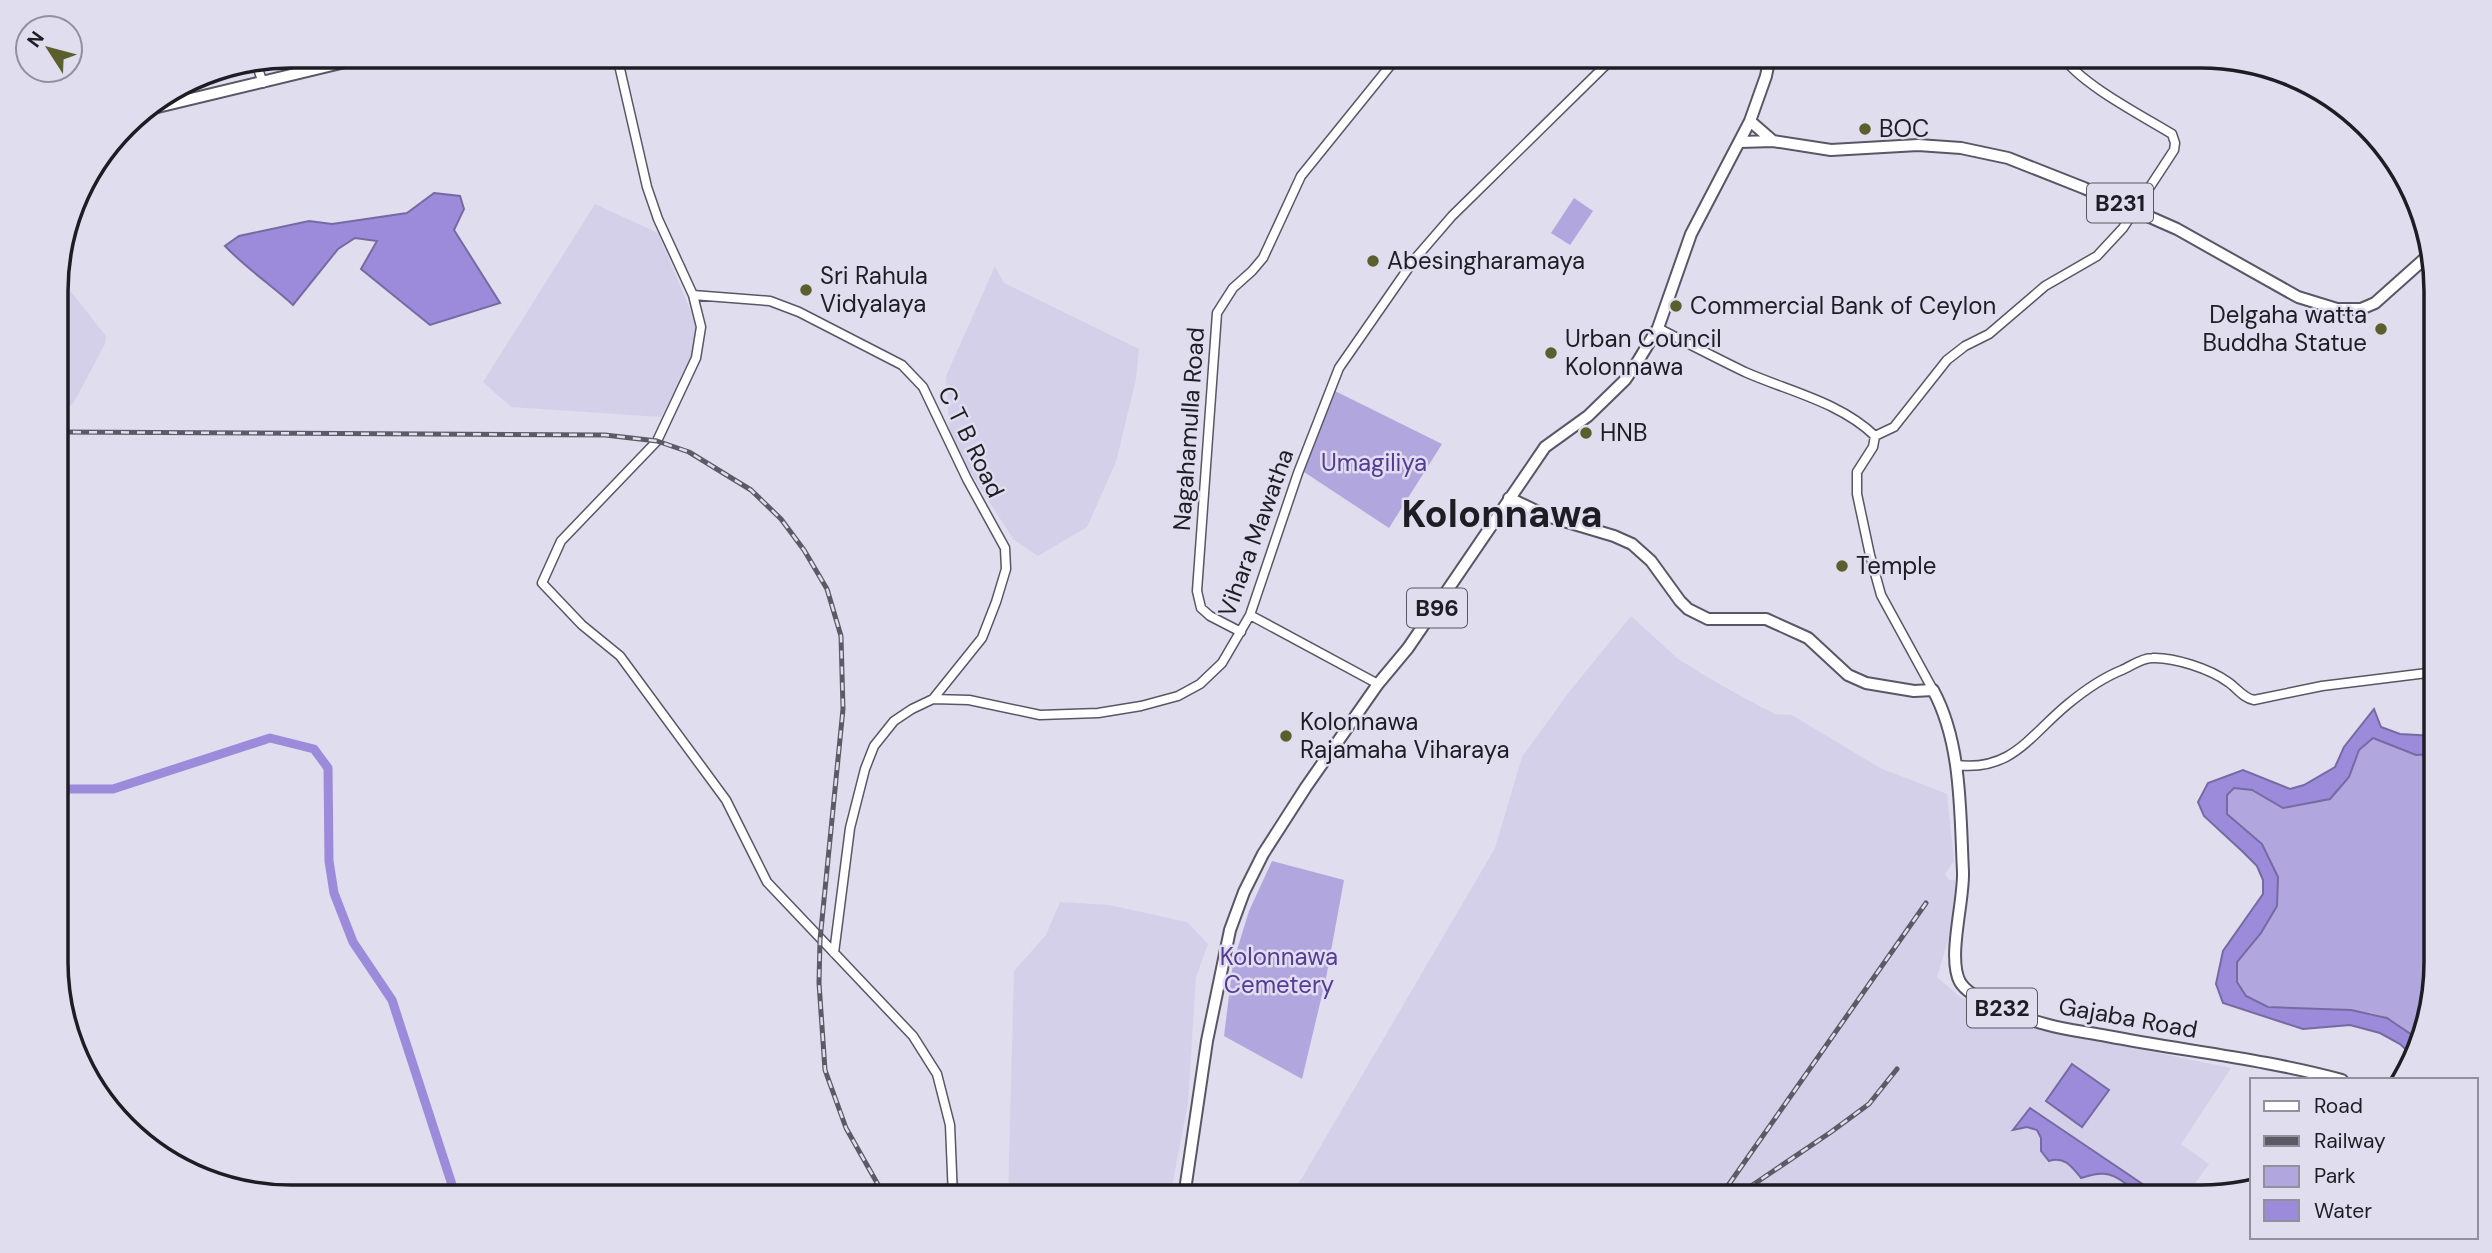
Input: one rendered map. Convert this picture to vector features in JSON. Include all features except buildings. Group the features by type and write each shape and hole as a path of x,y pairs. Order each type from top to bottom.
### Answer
{"main road":[{"name":"B96","path":"1186,1185 1207,1041 1230,930 1244,892 1263,854 1306,787 1378,684 1424,626 1545,447 1588,416 1625,380 1658,328 1691,234 1750,121 1768,68"},
{"path":"171,104 319,69"},
{"path":"1750,121 1773,141"},
{"name":"B231","path":"1740,142 1773,141 1831,149 1918,145 1961,148 2008,158 2135,209 2210,246 2298,297 2337,309 2361,309 2375,303 2422,261"},
{"path":"1509,498 1547,516 1632,544 1650,561 1679,601 1708,619 1766,619 1808,638 1848,675 1866,683 1914,691 1933,690"},
{"name":"Gajaba Road","path":"1933,690 1942,706 1956,765 1964,890 1954,961 1960,982 1970,993 2010,1012 2046,1024 2333,1078"}],"street":[{"name":"Nagahamulla Road","path":"1241,632 1210,616 1201,608 1197,591 1217,313 1233,288 1262,258 1301,176 1388,68"},
{"name":"Vihara Mawatha","path":"834,953 850,828 865,769 874,746 894,721 933,699 969,700 1040,715 1098,713 1178,696 1200,684 1222,663 1250,615 1298,473 1339,368 1414,260 1461,206 1603,68"},
{"path":"1875,436 1895,427 1947,359 1989,334 2045,286 2097,256 2123,228 2174,150 2172,134 2089,82 2072,68"},
{"path":"620,69 658,219 693,295 701,327 696,358 657,440 561,541 542,583 582,625 620,656 726,800 767,882 914,1036 937,1074 950,1125 952,1185"},
{"path":"259,71 263,83"},
{"name":"C T B Road","path":"693,295 770,301 799,312 902,365 923,387 1004,548 1006,569 982,638 933,699"},
{"path":"1658,328 1748,373 1782,385 1862,423 1875,436"},
{"path":"1875,436 1872,447 1857,472 1857,494 1870,555 1881,595 1933,690"},
{"path":"1250,615 1378,684"},
{"path":"1956,765 1976,767 2001,759 2022,748 2067,705 2101,679 2152,658 2210,671 2228,681 2248,699 2254,700 2322,685 2424,672"}],"shaded area":[{"path":"595,204 658,233 697,326 697,340 690,361 661,417 511,407 483,382"},
{"path":"995,266 1004,283 1139,349 1136,379 1116,462 1087,527 1038,556 1014,540 954,447 949,425 946,376"},
{"path":"69,289 106,336 105,344 73,404 69,406"},
{"path":"1631,616 1678,659 1719,684 1776,714 1792,715 1880,768 1947,794 1954,861 1945,874 1949,880 1955,880 1956,913 1937,977 1960,997 1989,1006 2042,1029 2231,1068 2181,1144 2209,1164 2195,1184 1297,1184 1495,848 1522,757 1569,692"},
{"path":"1060,902 1109,905 1187,922 1208,944 1196,977 1188,1103 1172,1185 1008,1185 1014,971 1046,935"}],"green space":[{"path":"1574,198 1593,211 1570,245 1551,233"},
{"name":"Umagiliya","path":"1335,391 1442,444 1389,528 1304,472"},
{"path":"2373,738 2416,755 2424,755 2424,961 2422,991 2411,1034 2390,1019 2370,1013 2293,1009 2259,1003 2243,993 2238,981 2237,962 2261,933 2278,877 2227,814 2227,795 2234,788 2252,790 2283,808 2349,777 2359,750"},
{"name":"Kolonnawa Cemetery","path":"1272,861 1344,880 1326,978 1302,1079 1224,1036 1233,963 1249,911"}],"water":[{"path":"434,193 460,196 464,209 454,230 500,303 430,325 361,269 377,241 355,238 338,249 293,305 225,246 239,236 309,221 332,224 407,213"},
{"path":"2374,709 2381,727 2400,734 2424,735 2424,755 2416,755 2373,738 2359,750 2349,777 2330,799 2283,808 2252,790 2234,788 2227,795 2227,814 2262,844 2278,877 2277,906 2261,933 2237,962 2237,982 2246,996 2268,1007 2351,1010 2387,1018 2411,1034 2406,1049 2380,1033 2350,1025 2303,1029 2223,1003 2216,984 2223,951 2263,894 2263,880 2257,866 2204,816 2198,802 2208,783 2243,770 2290,789 2304,785 2335,767 2344,747"},
{"path":"2072,1064 2109,1090 2082,1127 2046,1101"},
{"path":"2030,1108 2143,1184 2125,1184 2114,1176 2099,1174 2081,1178 2064,1161 2049,1161 2041,1151 2041,1138 2037,1130 2027,1127 2013,1130"}],"waterway":[{"path":"68,789 113,789 270,738 314,749 328,768 329,861 334,893 353,942 392,1000 452,1185"}],"railway":[{"path":"69,432 605,435 657,441 689,452 751,490 781,519 804,550 827,589 841,636 843,709 820,940 819,983 825,1070 846,1128 878,1185"},
{"path":"1729,1184 1926,903"},
{"path":"1754,1184 1869,1104 1897,1069"}],"place":[{"name":"BOC","path":"1865,129"},
{"name":"Abesingharamaya","path":"1373,261"},
{"name":"Sri Rahula Vidyalaya","path":"806,290"},
{"name":"Commercial Bank of Ceylon","path":"1676,306"},
{"name":"Delgaha watta Buddha Statue","path":"2381,329"},
{"name":"Urban Council Kolonnawa","path":"1551,353"},
{"name":"HNB","path":"1586,433"},
{"name":"Temple","path":"1842,566"},
{"name":"Kolonnawa Rajamaha Viharaya","path":"1286,736"}],"district":[{"name":"Kolonnawa","path":"1502,514"}]}
